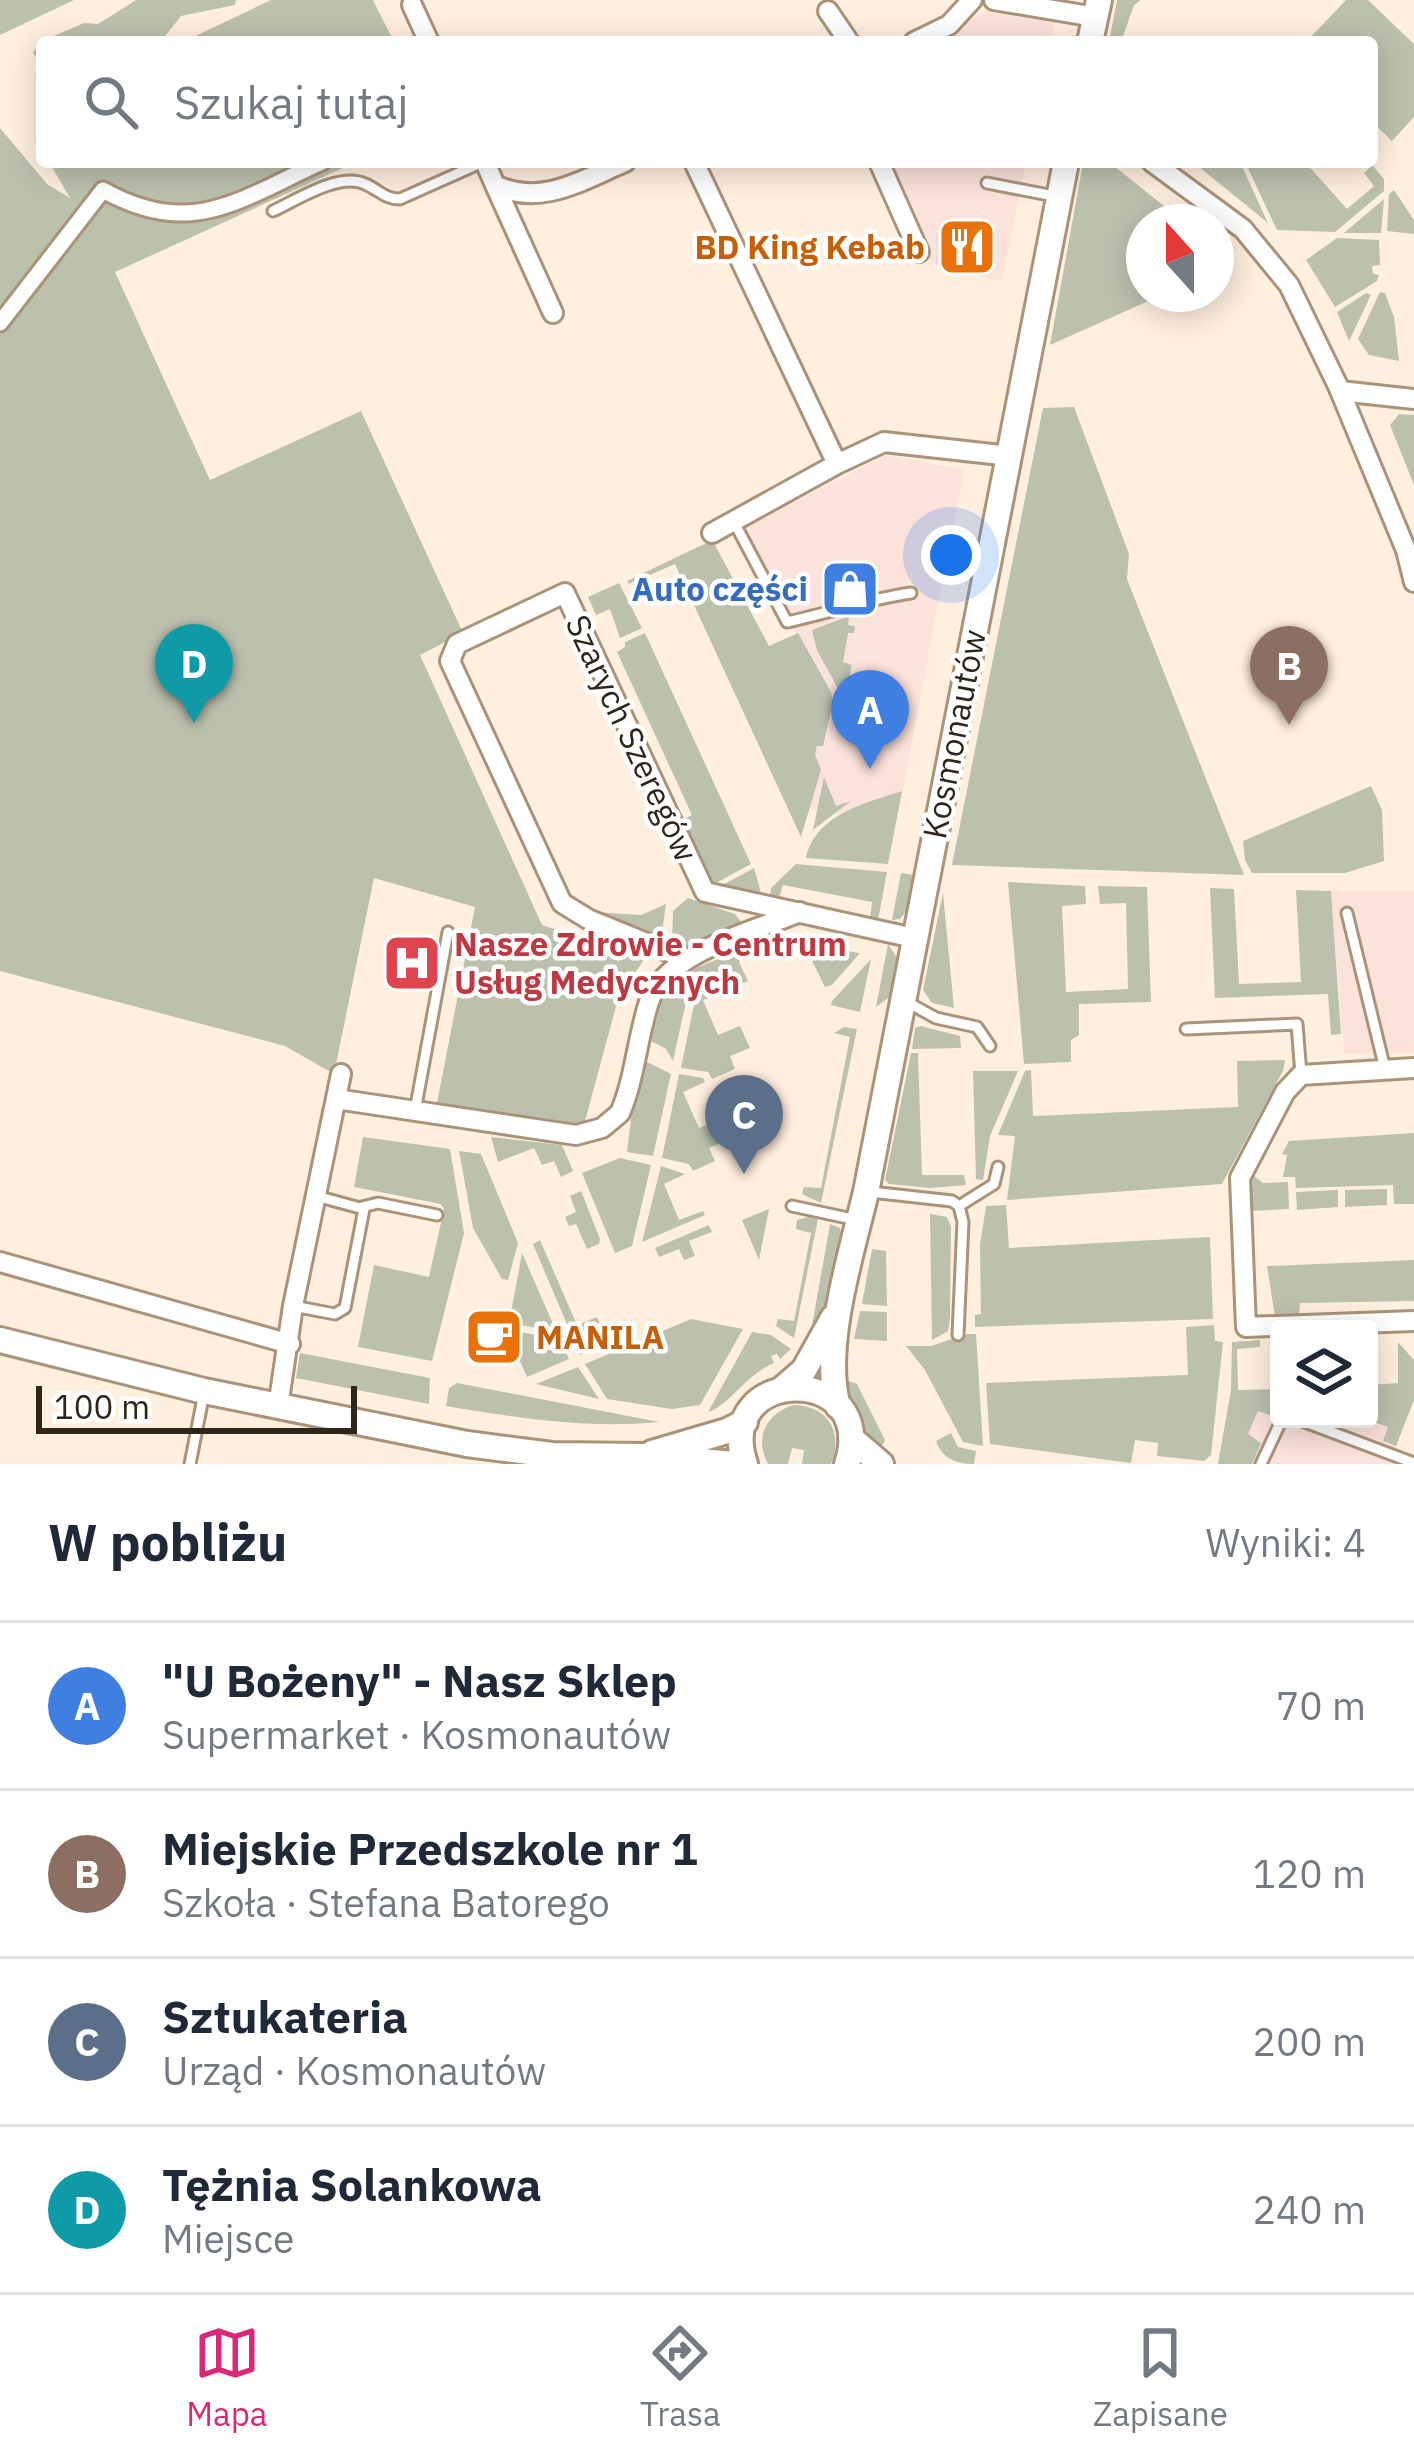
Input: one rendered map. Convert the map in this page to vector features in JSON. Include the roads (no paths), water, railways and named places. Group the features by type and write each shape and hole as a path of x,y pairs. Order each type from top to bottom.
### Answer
{"street":[{"path":"926,36 949,25 971,0"},
{"path":"994,0 1095,20"},
{"path":"411,3 426,36"},
{"path":"828,11 845,36"},
{"path":"0,323 103,190 147,212 193,214 237,201 309,168"},
{"path":"487,168 553,313"},
{"path":"495,184 512,192 544,194 610,168"},
{"path":"697,168 837,464"},
{"path":"882,168 919,252"},
{"name":"Kosmonautów","path":"851,1438 832,1375 840,1305 1065,168"},
{"path":"1160,168 1243,229 1289,285 1340,392 1406,550 1414,582"},
{"path":"1340,392 1414,399"},
{"path":"712,533 884,442 1010,456"},
{"name":"Szarych Szeregów","path":"686,959 577,914 562,903 450,661 457,644 565,593 705,892 914,938"},
{"path":"336,1099 576,1135 602,1128 620,1113 626,1099 653,992 666,973 686,959 800,912"},
{"path":"1414,1068 1301,1075 1285,1092 1240,1178 1246,1327 1414,1322"},
{"path":"278,1407 293,1306 341,1074"},
{"path":"0,1262 290,1344"},
{"name":"Kosmonautów","path":"745,1422 759,1401 804,1370 840,1305"},
{"path":"0,1340 278,1407 550,1459 644,1456 734,1464"},
{"path":"782,1389 811,1389 838,1406"},
{"path":"644,1456 745,1422"},
{"path":"745,1422 741,1440 746,1464"},
{"path":"847,1464 851,1438"},
{"path":"851,1438 881,1464"}],"lane":[{"path":"273,211 350,181 400,199 470,168"},
{"path":"987,184 1059,197"},
{"path":"734,522 787,622 911,593"},
{"path":"1347,913 1385,1070"},
{"path":"415,1112 448,932"},
{"path":"902,1000 936,1018 977,1028 990,1046"},
{"path":"1186,1029 1297,1024 1301,1075"},
{"path":"959,1206 994,1184 998,1167"},
{"path":"866,1192 959,1206 963,1222 958,1335"},
{"path":"316,1196 362,1207 379,1203 437,1215"},
{"path":"792,1206 859,1220"},
{"path":"293,1306 343,1312 365,1213 362,1207"},
{"path":"190,1464 205,1391"},
{"path":"1261,1464 1278,1428"},
{"path":"1321,1428 1414,1463"}],"place":[{"name":"BD King Kebab","path":"967,247"},
{"name":"Auto części","path":"850,589"},
{"name":"Tężnia Solankowa","path":"194,723"},
{"name":"Miejskie Przedszkole nr 1","path":"1289,725"},
{"name":"\"U Bożeny\" - Nasz Sklep","path":"870,769"},
{"name":"Nasze Zdrowie - Centrum Usług Medycznych","path":"412,963"},
{"name":"Sztukateria","path":"744,1174"},
{"name":"MANILA","path":"494,1337"}]}
